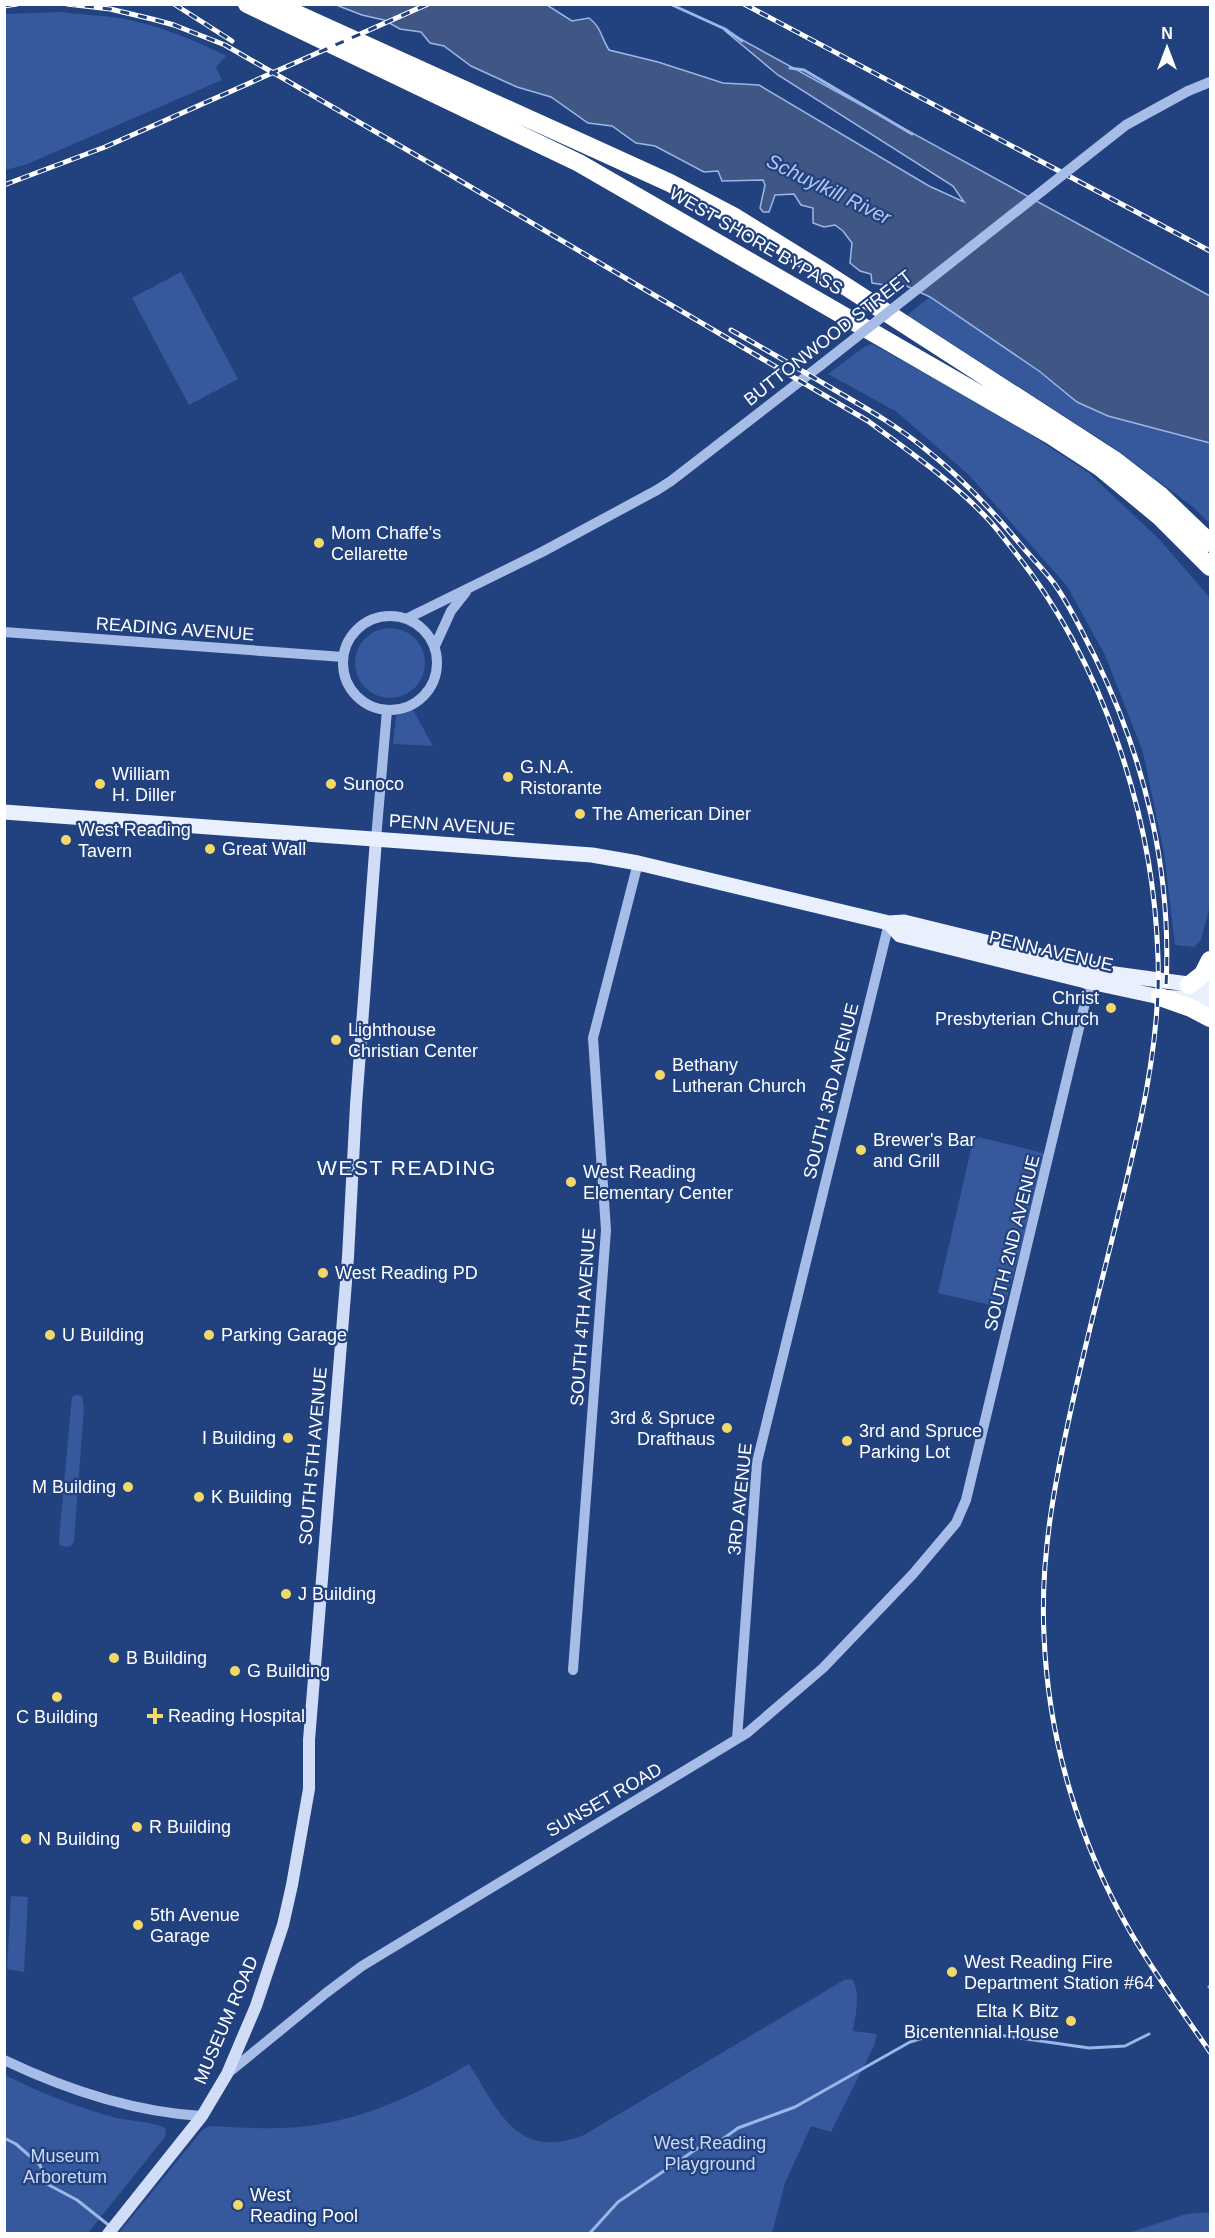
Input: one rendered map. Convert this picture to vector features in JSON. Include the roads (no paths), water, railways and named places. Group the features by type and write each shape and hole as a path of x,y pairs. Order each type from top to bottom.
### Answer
{"highway":[{"name":"WEST SHORE BYPASS","path":"247,4 579,163 1052,436 1101,468 1159,516 1210,567"},
{"name":"WEST SHORE BYPASS","path":"275,4 601,151 733,216 1113,459 1161,496 1208,540"},
{"path":"1189,985 1203,974 1210,960"},
{"path":"1160,997 1210,1018"}],"main road":[{"name":"PENN AVENUE","path":"4,812 592,855 638,863 889,923 904,922 1115,974 1160,997 1210,1000"},
{"name":"SOUTH 5TH AVENUE","path":"309,1789 309,1740 348,1257 356,1105 376,839"},
{"name":"PENN AVENUE","path":"889,923 900,934 1090,982 1210,987"},
{"name":"MUSEUM ROAD","path":"108,2234 202,2116 227,2074 256,2006 283,1925 309,1789"}],"street":[{"name":"BUTTONWOOD STREET","path":"408,618 548,549 671,482 1126,125 1188,91 1210,82"},
{"name":"BUTTONWOOD STREET","path":"435,646 451,611 473,586"},
{"path":"386,615 408,618 425,633 435,646 438,668 431,688 412,705 387,710 366,703 357,696 345,677 343,657 351,637 366,622 386,615"},
{"name":"READING AVENUE","path":"4,632 343,657"},
{"path":"376,839 387,710"},
{"name":"SOUTH 4TH AVENUE","path":"573,1670 606,1230 593,1038 638,863"},
{"name":"SOUTH 3RD AVENUE","path":"804,1267 889,923"},
{"name":"SOUTH 2ND AVENUE","path":"962,1512 1090,982"},
{"name":"3RD AVENUE","path":"737,1739 757,1462 804,1267"},
{"name":"SUNSET ROAD","path":"227,2074 362,1966 737,1739 823,1668 913,1574 956,1523 962,1512"},
{"path":"4,2060 47,2080 126,2105 202,2116"}],"water":[{"name":"Schuylkill River","path":"336,5 547,5 572,21 589,18 598,29 609,50 658,62 723,83 759,85 929,186 964,202 953,186 778,75 724,30 1210,296 1210,443 1108,416 1077,402 1039,371 930,297 896,281 885,285 872,283 871,274 860,271 850,263 852,243 843,231 835,225 824,227 813,223 813,208 801,205 794,194 775,195 769,212 763,212 760,208 765,185 763,180 722,181 718,171 704,172 655,146 636,143 612,126 588,123 551,97 517,87 471,66 444,46 430,43 421,32 400,29 384,20"}],"waterway":[{"path":"670,4 725,29 742,41"},
{"path":"790,68 804,70 912,134"},
{"path":"589,2234 618,2202 698,2148 720,2141 738,2128 795,2107 910,2042 949,2030 963,2030 1089,2048 1125,2046 1149,2034"},
{"path":"4,2138 16,2144 40,2165 47,2184 77,2200 111,2227"}],"railway":[{"path":"4,6 17,4"},
{"path":"67,4 110,9 152,19 225,45 868,421 944,478 990,521 1046,595 1073,642 1098,691 1118,743 1134,797 1146,851 1154,905 1158,998 1149,1078 1141,1118 1080,1369 1050,1519 1043,1606 1047,1674 1060,1751 1082,1827 1096,1863 1112,1899 1140,1948 1210,2052"},
{"path":"174,4 232,41"},
{"path":"4,185 105,147 428,4"},
{"path":"744,4 1210,251"},
{"path":"731,330 868,410 924,448 963,481 1045,572 1059,591 1095,657 1113,696 1141,776 1152,817 1159,859 1167,943 1166,986"}],"place":[{"name":"Mom Chaffe's Cellarette","path":"319,543"},
{"name":"G.N.A. Ristorante","path":"508,777"},
{"name":"William H. Diller","path":"100,784"},
{"name":"Sunoco","path":"331,784"},
{"name":"The American Diner","path":"580,814"},
{"name":"West Reading Tavern","path":"66,840"},
{"name":"Great Wall","path":"210,849"},
{"name":"Christ Presbyterian Church","path":"1111,1008"},
{"name":"Lighthouse Christian Center","path":"336,1040"},
{"name":"Bethany Lutheran Church","path":"660,1075"},
{"name":"Brewer's Bar and Grill","path":"861,1150"},
{"name":"West Reading Elementary Center","path":"571,1182"},
{"name":"West Reading PD","path":"323,1273"},
{"name":"U Building","path":"50,1335"},
{"name":"Parking Garage","path":"209,1335"},
{"name":"3rd & Spruce Drafthaus","path":"727,1428"},
{"name":"I Building","path":"288,1438"},
{"name":"3rd and Spruce Parking Lot","path":"847,1441"},
{"name":"M Building","path":"128,1487"},
{"name":"K Building","path":"199,1497"},
{"name":"J Building","path":"286,1594"},
{"name":"B Building","path":"114,1658"},
{"name":"G Building","path":"235,1671"},
{"name":"C Building","path":"57,1697"},
{"name":"Reading Hospital","path":"155,1716"},
{"name":"R Building","path":"137,1827"},
{"name":"N Building","path":"26,1839"},
{"name":"5th Avenue Garage","path":"138,1925"},
{"name":"West Reading Fire Department Station #64","path":"952,1972"},
{"name":"Elta K Bitz Bicentennial House","path":"1071,2021"},
{"name":"West Reading Pool","path":"238,2205"}],"district":[{"name":"WEST READING","path":"407,1168"}],"park label":[{"name":"West Reading Playground","path":"710,2153"},
{"name":"Museum Arboretum","path":"65,2166"}]}
